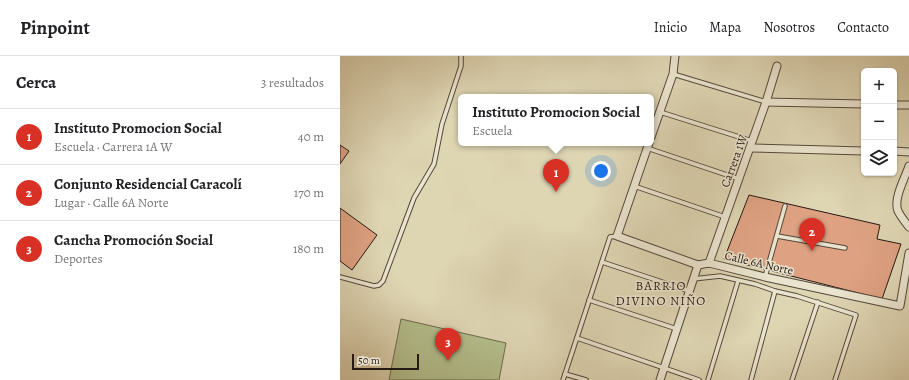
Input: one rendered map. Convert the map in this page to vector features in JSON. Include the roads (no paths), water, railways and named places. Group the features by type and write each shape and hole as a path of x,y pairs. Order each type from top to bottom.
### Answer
{"street":[{"path":"654,129 673,74 675,56"},
{"name":"Carrera 1W","path":"709,263 766,102 777,66"},
{"path":"766,102 861,104"},
{"path":"897,105 909,105"},
{"path":"751,145 861,151"},
{"path":"648,146 617,236 698,265 660,380"},
{"path":"897,151 909,152"},
{"path":"909,166 898,195 897,208 909,227"},
{"name":"Calle 6A Norte","path":"698,265 709,263 765,277 900,306 909,253"}],"lane":[{"path":"340,277 374,286 379,285 383,281 414,198 434,164 442,124 461,66 461,56"},
{"path":"673,74 766,102"},
{"path":"660,112 751,145"},
{"path":"648,146 739,179"},
{"path":"634,186 725,217"},
{"path":"765,277 785,206"},
{"path":"563,380 610,237 617,236"},
{"path":"777,236 845,248"},
{"path":"602,262 689,291"},
{"path":"693,279 720,276 818,302 856,315 835,380"},
{"path":"708,380 738,281"},
{"path":"751,380 775,291"},
{"path":"589,300 677,329"},
{"path":"792,380 818,302"},
{"path":"577,338 699,380"},
{"path":"565,374 586,380"}],"place":[{"name":"Instituto Promocion Social","path":"556,192"},
{"name":"Conjunto Residencial Caracolí","path":"812,251"},
{"name":"Cancha Promoción Social","path":"448,361"}],"district":[{"name":"BARRIO DIVINO NIÑO","path":"661,292"}]}
